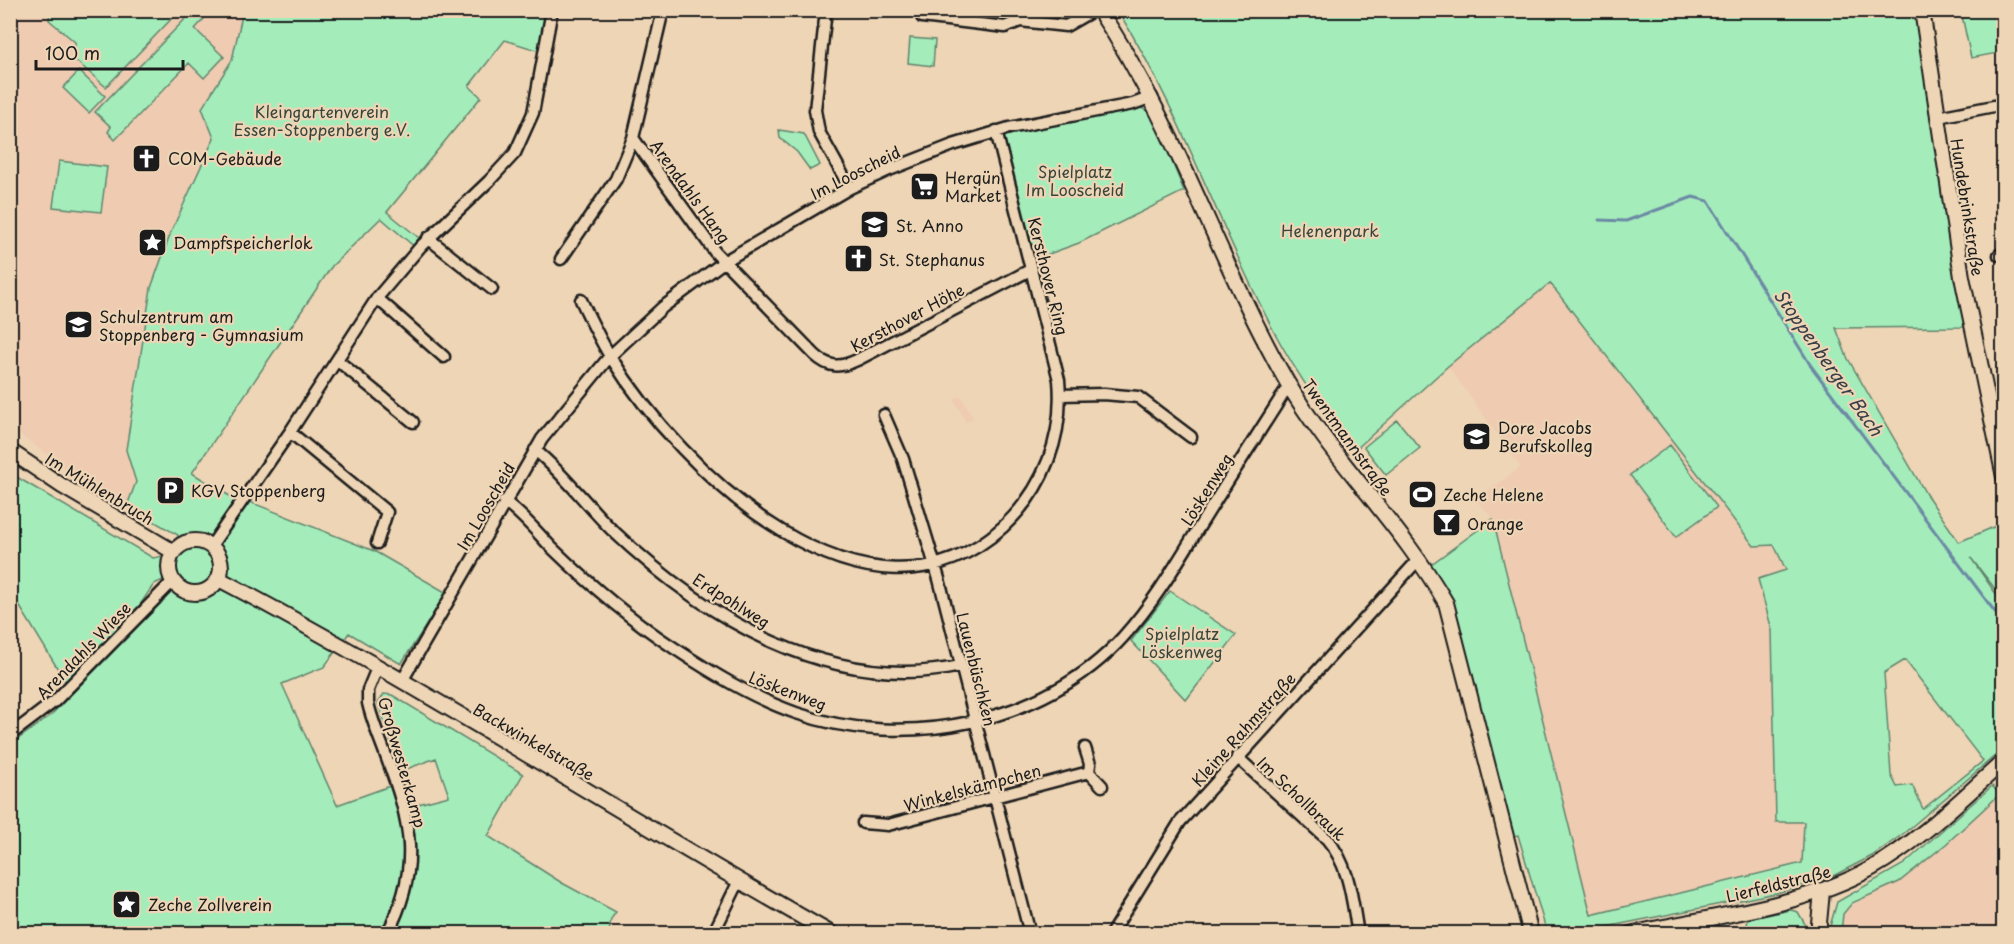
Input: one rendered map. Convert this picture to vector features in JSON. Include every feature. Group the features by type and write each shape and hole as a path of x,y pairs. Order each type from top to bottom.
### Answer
{"street":[{"path":"211,546 290,432 377,298 428,238 515,153 533,113 552,10"},
{"name":"Arendahls Hang","path":"561,259 616,179 633,138 663,10"},
{"path":"826,10 815,110 819,132 850,188"},
{"path":"922,17 1005,27 1020,21 1066,26 1094,10"},
{"name":"Twentmannstraße","path":"1099,10 1131,59 1152,98 1255,325 1289,385 1332,447 1431,577 1451,615 1531,933"},
{"name":"Hundebrinkstraße","path":"1922,10 1962,277 2004,477"},
{"name":"Im Looscheid","path":"402,681 535,450 571,401 610,356 663,307 725,261 850,188 927,154 996,131 1051,118 1133,104 1152,98"},
{"path":"1938,117 2004,104"},
{"name":"Kersthover Ring","path":"610,356 643,402 691,456 736,497 814,549 855,564 895,568 934,566 994,534 1015,516 1032,494 1052,453 1060,394 1054,354 996,131"},
{"name":"Arendahls Hang","path":"633,138 715,252 725,261"},
{"path":"428,238 492,289"},
{"name":"Kersthover Höhe","path":"725,261 819,360 840,367 1032,269"},
{"path":"377,298 444,357"},
{"path":"581,300 610,356"},
{"path":"337,360 413,422"},
{"name":"Löskenweg","path":"504,501 583,577 647,629 721,677 771,703 822,720 867,728 920,729 975,721 1010,710 1056,688 1093,665 1123,638 1161,588 1289,385"},
{"path":"1060,394 1138,397 1191,437"},
{"name":"Lauenbüschken","path":"884,415 903,459 934,566 1030,933"},
{"path":"290,432 387,512 377,543"},
{"name":"Erdpohlweg","path":"535,450 597,515 653,565 722,614 780,647 828,663 880,672 927,672 961,666"},
{"name":"Im Mühlenbruch","path":"10,451 62,486 174,552"},
{"path":"189,542 200,542 211,546 220,561 219,579 210,589 195,593 181,589 173,581 169,566 174,552 189,542"},
{"name":"Kleine Rahmstraße","path":"1110,933 1180,822 1418,560"},
{"name":"Backwinkelstraße","path":"219,579 402,681 739,881 832,933"},
{"name":"Arendahls Wiese","path":"10,735 55,701 173,581"},
{"name":"Großwesterkamp","path":"377,668 368,690 368,703 406,813 410,850 406,886 387,933"},
{"path":"1085,748 1090,764 1089,772 1102,786"},
{"name":"Im Schollbrauk","path":"1237,757 1327,839 1339,853 1345,867 1358,933"},
{"name":"Lierfeldstraße","path":"1630,933 1673,929 1784,902 1822,891 1858,876 1900,850 2004,762"},
{"name":"Winkelskämpchen","path":"863,823 888,825 1089,772"},
{"path":"713,933 739,881"},
{"path":"1818,933 1822,891"}],"shaded area":[{"path":"11,11 50,11 50,20 75,42 106,87 179,11 243,11 232,60 202,108 214,138 171,232 151,288 126,450 136,482 127,506 72,473 11,428"},
{"path":"1550,283 1645,408 1774,545 1786,570 1758,579 1772,630 1776,822 1804,821 1802,863 1591,915 1494,519 1476,500 1521,467 1448,366"},
{"path":"961,396 973,418 966,422 954,399"},
{"path":"2003,777 2003,933 1841,934 1843,914 1847,908 1899,882 1946,844 2000,794 1992,786"}],"green space":[{"path":"50,10 179,11 106,87 75,60 75,42 49,20"},
{"path":"194,10 211,11 195,29 224,57 204,78 189,63 115,140 108,132 111,127 95,112"},
{"name":"Kleingartenverein Essen-Stoppenberg e.V.","path":"243,11 551,11 543,52 505,40 469,86 481,97 387,212 424,242 417,249 381,218 332,266 192,473 241,503 245,500 374,551 447,593 401,664 349,633 324,667 282,684 337,805 390,786 399,809 449,796 436,758 401,771 378,703 384,694 392,695 523,774 488,836 562,883 616,912 611,919 609,933 11,933 10,745 50,716 164,600 173,581 170,564 178,535 127,506 136,482 126,450 151,288 171,232 214,138 202,108 232,60"},
{"name":"Helenenpark","path":"1118,11 1920,11 1967,327 1836,328 1847,357 1926,494 1959,542 2003,523 2003,599 1971,558 2003,604 2003,749 1903,834 1872,856 1831,877 1776,893 1576,933 1547,933 1518,835 1512,836 1459,643 1426,568 1493,519 1591,915 1802,863 1804,822 1776,822 1772,630 1758,579 1786,570 1774,545 1754,546 1550,283 1448,366 1354,451 1306,385 1274,332 1177,122","holes":["1905,660 1983,761 1923,809 1912,785 1897,787 1891,775 1884,673"]},
{"path":"1961,11 2003,11 2003,52 1971,58"},
{"path":"910,38 935,40 933,66 908,63"},
{"path":"79,71 105,96 89,113 63,88"},
{"name":"Spielplatz Im Looscheid","path":"1141,108 1152,113 1184,191 1079,243 1035,259 1004,136"},
{"path":"779,130 804,134 820,165 810,170 797,152 780,138"},
{"path":"59,161 107,167 101,212 53,207"},
{"path":"1397,420 1420,448 1386,475 1364,447"},
{"path":"1670,445 1717,507 1676,537 1630,475"},
{"path":"10,473 153,558 163,556 166,565 163,580 154,584 127,624 67,684 11,592"},
{"name":"Spielplatz Löskenweg","path":"1170,591 1236,635 1186,700 1131,641"},
{"path":"1992,786 2000,794 1946,844 1899,882 1852,903 1843,914 1841,933 1828,933 1837,902 1904,864"},
{"path":"1791,910 1798,912 1805,924 1805,933 1746,933 1748,919"}],"waterway":[{"name":"Stoppenberger Bach","path":"1599,220 1626,221 1693,197 1708,201 1811,366 2004,624"}],"place":[{"name":"COM-Gebäude","path":"147,158"},
{"name":"Hergün Market","path":"924,186"},
{"name":"St. Anno","path":"875,225"},
{"name":"Dampfspeicherlok","path":"152,242"},
{"name":"St. Stephanus","path":"858,259"},
{"name":"Schulzentrum am Stoppenberg - Gymnasium","path":"78,325"},
{"name":"Dore Jacobs Berufskolleg","path":"1477,436"},
{"name":"KGV Stoppenberg","path":"170,490"},
{"name":"Zeche Helene","path":"1422,494"},
{"name":"Orange","path":"1446,523"},
{"name":"Zeche Zollverein","path":"127,904"}]}
